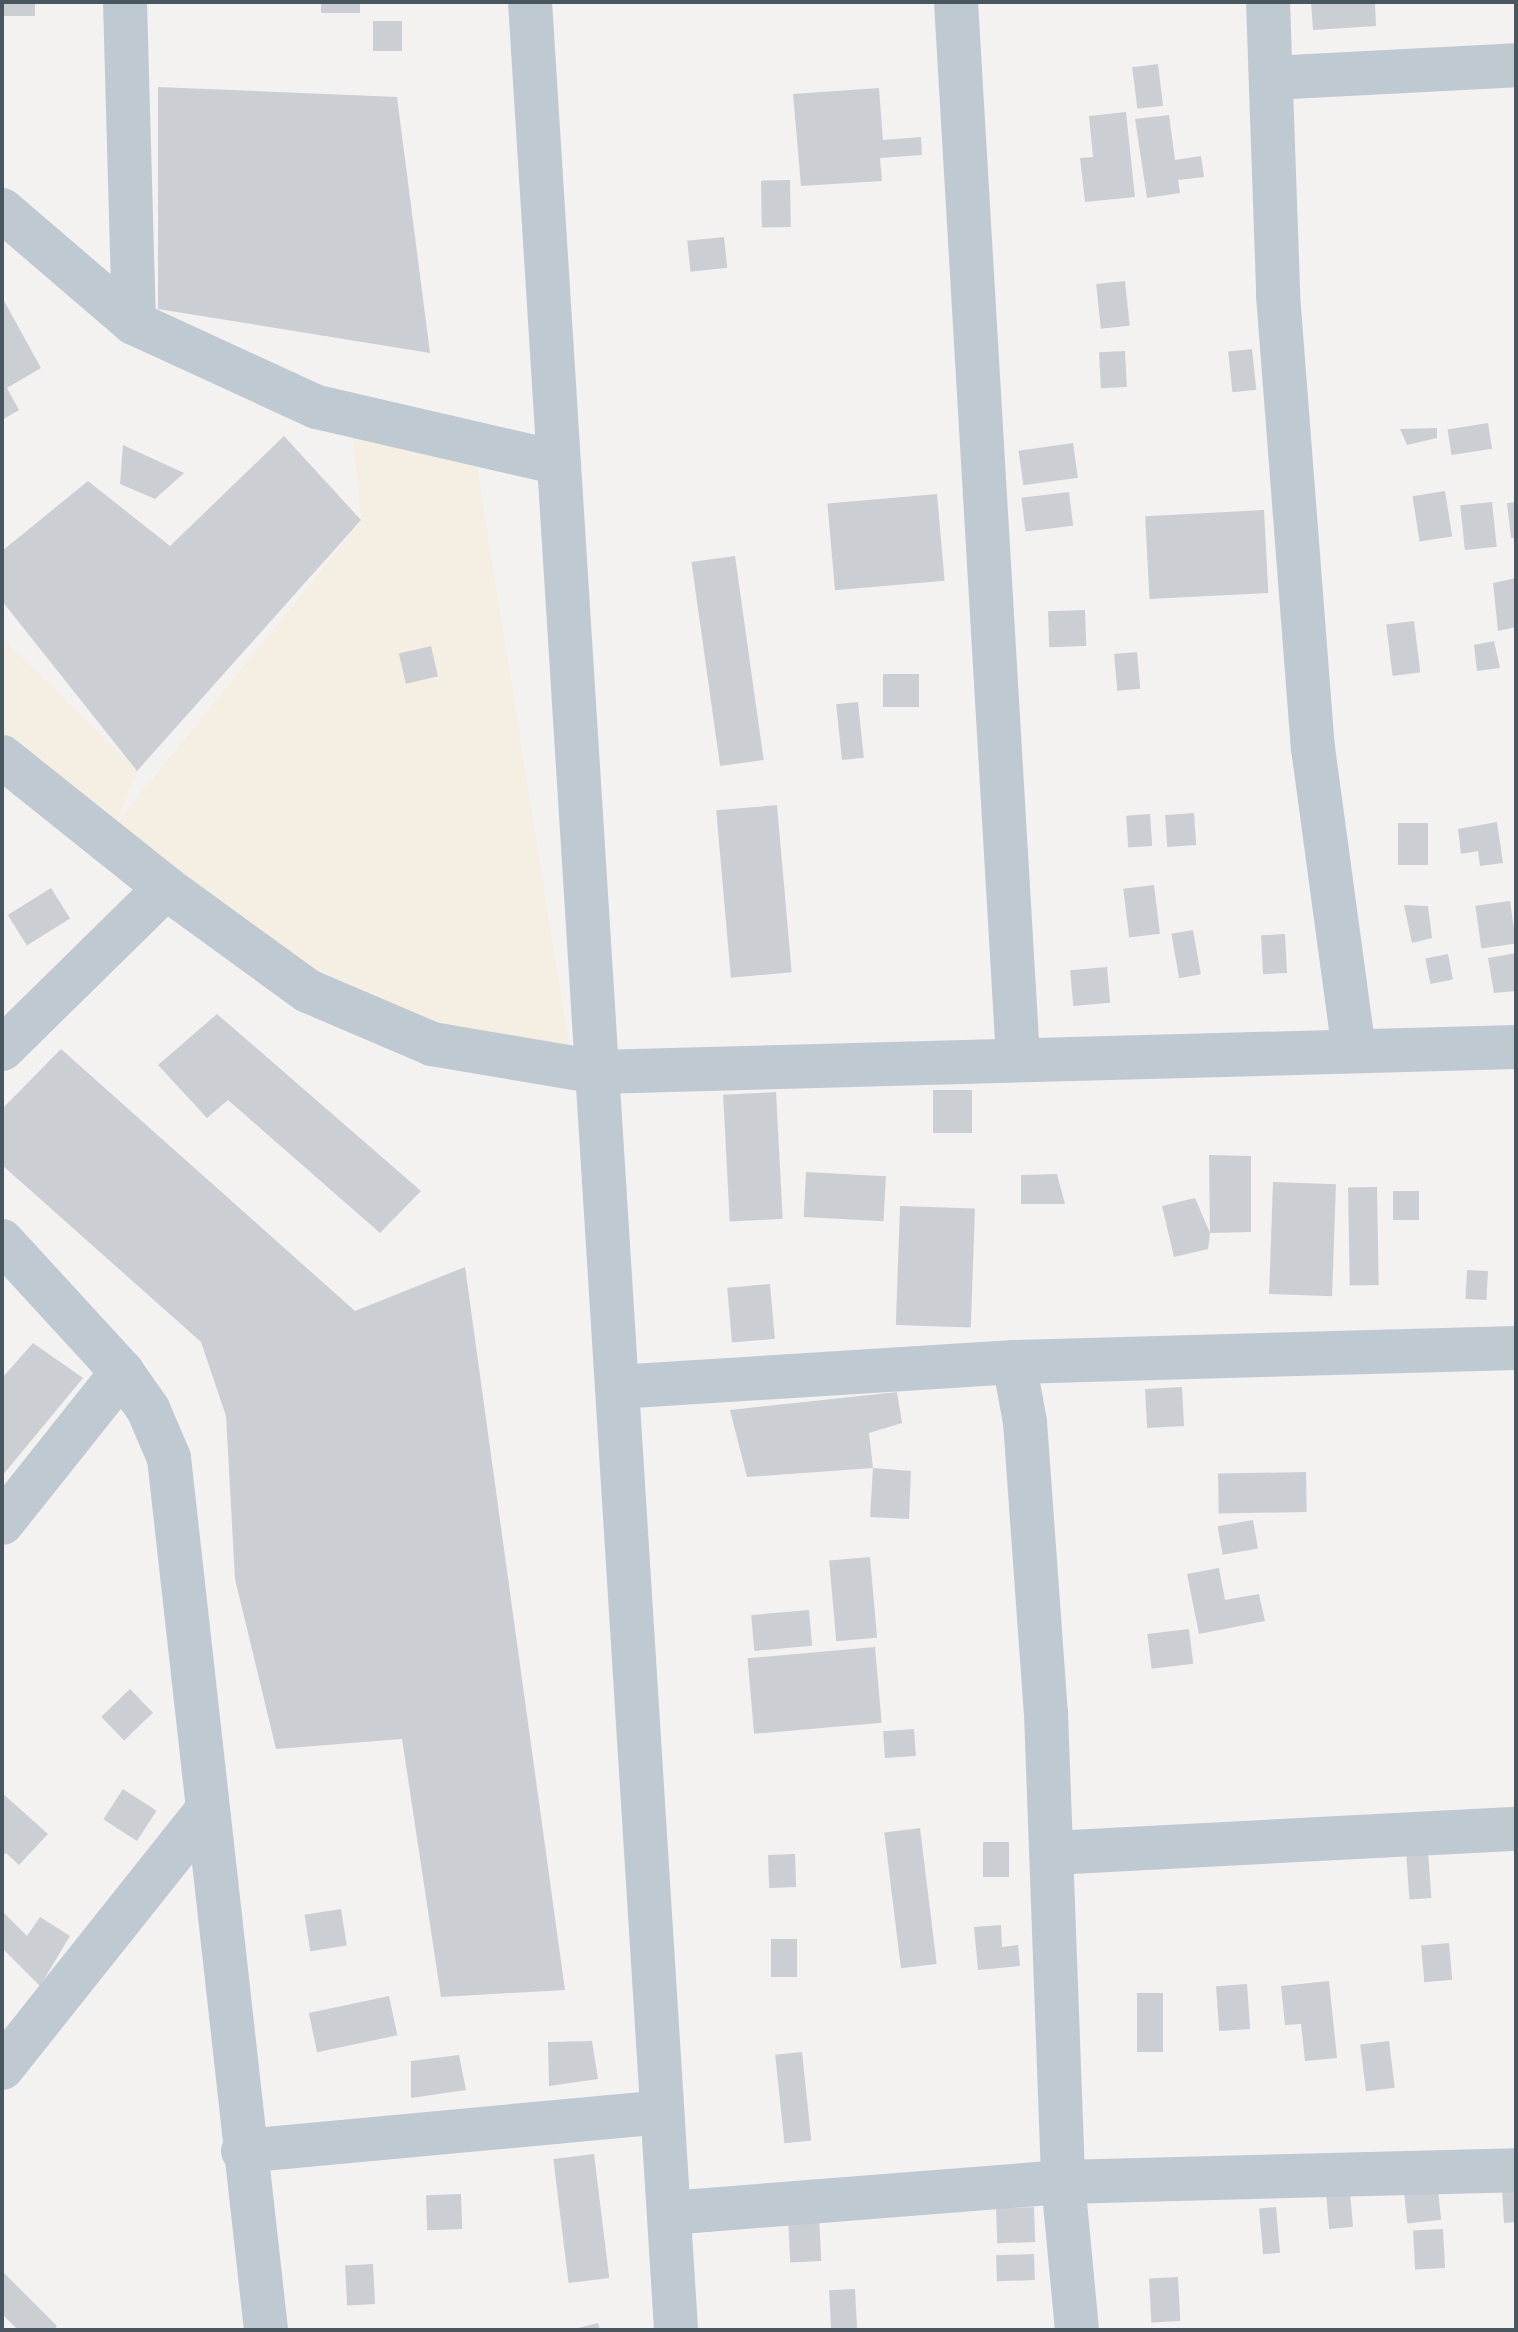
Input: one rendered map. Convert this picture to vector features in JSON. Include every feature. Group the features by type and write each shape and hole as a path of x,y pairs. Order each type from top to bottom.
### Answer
{"street":[{"path":"125,2 134,323"},
{"path":"530,2 676,2330"},
{"path":"956,2 1018,1058"},
{"path":"1268,2 1278,295 1313,748 1354,1050"},
{"path":"1271,78 1516,65"},
{"path":"2,210 134,323 317,407 559,463"},
{"path":"2,757 166,888 308,991 432,1044 597,1072 1018,1058 1516,1047"},
{"path":"2,1049 166,888"},
{"path":"2,1241 122,1372 148,1409 169,1458 243,2151 266,2330"},
{"path":"617,1387 1014,1362 1516,1348"},
{"path":"1014,1362 1026,1438 1052,1853 1063,2182 1077,2330"},
{"path":"2,1523 122,1372"},
{"path":"2,2068 207,1810"},
{"path":"1052,1853 1516,1829"},
{"path":"243,2151 662,2112"},
{"path":"669,2213 1063,2182 1516,2170"}],"sand":[{"path":"351,414 476,460 570,1053 350,1009 113,828 2,733 2,637 137,771 116,824 361,521"}],"building":[{"path":"2,2 35,2 35,16 2,16"},
{"path":"321,2 360,2 360,13 321,13"},
{"path":"1311,2 1375,2 1376,26 1313,30"},
{"path":"373,21 402,21 402,51 373,51"},
{"path":"1158,64 1163,106 1137,109 1132,67"},
{"path":"158,87 397,97 430,353 158,309"},
{"path":"879,88 883,140 921,137 922,155 880,158 882,181 801,186 793,94"},
{"path":"1126,112 1135,197 1085,202 1080,158 1093,157 1089,116"},
{"path":"1169,115 1175,160 1201,156 1204,177 1178,180 1180,193 1147,198 1135,119"},
{"path":"790,180 791,227 762,227 761,181"},
{"path":"724,237 727,268 690,272 687,241"},
{"path":"1125,281 1130,326 1101,329 1096,284"},
{"path":"2,297 41,368 7,388 19,410 2,420"},
{"path":"1252,349 1256,390 1232,392 1228,352"},
{"path":"1125,351 1127,387 1101,388 1099,352"},
{"path":"1488,423 1492,449 1452,455 1448,429"},
{"path":"1437,428 1437,438 1407,445 1400,429"},
{"path":"284,436 361,520 137,771 2,601 2,551 88,481 170,546"},
{"path":"1073,443 1078,478 1023,485 1019,451"},
{"path":"123,445 184,473 155,499 120,484"},
{"path":"1445,491 1452,536 1420,542 1412,496"},
{"path":"1069,492 1073,526 1026,532 1021,498"},
{"path":"937,494 945,581 835,590 827,504"},
{"path":"1492,502 1497,547 1465,550 1460,505"},
{"path":"1516,502 1516,538 1511,538 1507,503"},
{"path":"1264,510 1268,593 1150,599 1145,516"},
{"path":"735,556 764,760 720,766 691,562"},
{"path":"1516,578 1516,627 1498,631 1493,583"},
{"path":"1085,610 1086,646 1049,647 1048,611"},
{"path":"1414,621 1420,673 1393,676 1386,624"},
{"path":"1494,641 1500,668 1477,671 1474,645"},
{"path":"431,646 438,676 406,684 399,653"},
{"path":"1137,652 1140,689 1117,691 1114,654"},
{"path":"883,674 919,674 919,707 883,707"},
{"path":"858,702 864,758 842,760 836,704"},
{"path":"777,805 792,972 731,978 716,810"},
{"path":"1194,813 1196,845 1167,847 1165,815"},
{"path":"1150,814 1152,846 1128,848 1126,816"},
{"path":"1497,822 1503,863 1480,866 1478,851 1461,854 1458,829"},
{"path":"1398,823 1428,823 1428,865 1398,865"},
{"path":"1154,885 1160,934 1129,937 1123,889"},
{"path":"51,888 70,919 27,946 8,915"},
{"path":"1510,901 1516,944 1481,948 1475,906"},
{"path":"1404,905 1428,906 1432,938 1412,943"},
{"path":"1193,930 1201,974 1179,978 1171,934"},
{"path":"1285,934 1287,973 1263,974 1261,935"},
{"path":"1516,953 1516,991 1494,993 1488,958"},
{"path":"1448,954 1453,980 1430,984 1425,958"},
{"path":"1107,967 1110,1003 1073,1006 1070,970"},
{"path":"217,1014 421,1191 380,1233 228,1100 207,1118 158,1065"},
{"path":"61,1049 355,1311 465,1267 565,1990 441,1997 402,1739 276,1749 235,1579 226,1416 201,1342 2,1165 2,1109"},
{"path":"933,1090 972,1090 972,1133 933,1133"},
{"path":"776,1092 783,1219 730,1222 723,1095"},
{"path":"1209,1155 1251,1156 1251,1232 1210,1233"},
{"path":"806,1172 886,1176 884,1221 804,1217"},
{"path":"1057,1174 1065,1204 1021,1204 1021,1175"},
{"path":"1273,1182 1336,1184 1332,1296 1269,1294"},
{"path":"1377,1187 1379,1285 1350,1285 1348,1188"},
{"path":"1393,1191 1419,1191 1419,1220 1393,1220"},
{"path":"1195,1198 1210,1233 1208,1249 1174,1257 1162,1206"},
{"path":"900,1206 975,1209 971,1328 896,1325"},
{"path":"1467,1270 1488,1271 1486,1300 1465,1299"},
{"path":"770,1284 775,1339 732,1343 727,1288"},
{"path":"33,1343 83,1378 2,1476 2,1378"},
{"path":"1182,1387 1184,1426 1147,1428 1145,1389"},
{"path":"897,1392 902,1423 869,1433 873,1468 747,1477 730,1410"},
{"path":"873,1468 911,1471 909,1519 870,1517"},
{"path":"1306,1472 1307,1512 1219,1514 1218,1474"},
{"path":"1253,1520 1258,1549 1223,1555 1218,1526"},
{"path":"870,1557 877,1638 836,1641 829,1561"},
{"path":"1219,1568 1225,1600 1259,1594 1265,1621 1199,1634 1187,1574"},
{"path":"809,1610 812,1646 754,1651 751,1615"},
{"path":"1189,1629 1193,1664 1152,1669 1147,1634"},
{"path":"875,1647 882,1723 754,1734 747,1658"},
{"path":"130,1689 153,1713 124,1741 101,1717"},
{"path":"914,1729 916,1756 885,1758 883,1731"},
{"path":"123,1789 157,1811 137,1841 103,1819"},
{"path":"2,1793 48,1834 19,1865 6,1853 2,1857"},
{"path":"920,1828 937,1964 901,1968 884,1832"},
{"path":"983,1842 1009,1842 1009,1877 983,1877"},
{"path":"1428,1850 1431,1898 1409,1899 1406,1852"},
{"path":"795,1854 796,1887 769,1888 768,1855"},
{"path":"341,1909 347,1946 310,1951 304,1915"},
{"path":"2,1911 27,1936 40,1917 70,1936 40,1986 2,1948"},
{"path":"1001,1925 1002,1947 1018,1945 1020,1966 978,1970 974,1927"},
{"path":"771,1939 797,1939 797,1977 771,1977"},
{"path":"1449,1943 1452,1980 1424,1982 1421,1945"},
{"path":"1329,1981 1337,2058 1305,2061 1301,2024 1285,2025 1281,1986"},
{"path":"1247,1984 1250,2029 1219,2031 1216,1986"},
{"path":"1137,1993 1163,1993 1163,2052 1137,2052"},
{"path":"389,1996 397,2035 317,2052 309,2013"},
{"path":"592,2041 598,2079 549,2086 548,2042"},
{"path":"1389,2041 1395,2088 1366,2091 1360,2045"},
{"path":"802,2052 811,2141 784,2143 775,2055"},
{"path":"459,2055 466,2090 411,2098 411,2061"},
{"path":"594,2154 609,2278 569,2283 553,2159"},
{"path":"1516,2188 1516,2222 1504,2223 1502,2189"},
{"path":"1438,2190 1441,2220 1407,2223 1404,2194"},
{"path":"1350,2192 1353,2227 1329,2229 1326,2194"},
{"path":"461,2194 462,2229 427,2230 426,2195"},
{"path":"1034,2207 1035,2242 997,2243 996,2208"},
{"path":"1276,2207 1280,2253 1263,2254 1259,2208"},
{"path":"819,2217 821,2261 790,2263 788,2219"},
{"path":"1443,2229 1445,2268 1415,2270 1413,2231"},
{"path":"1034,2254 1035,2280 997,2281 996,2255"},
{"path":"373,2264 375,2304 347,2305 345,2265"},
{"path":"2,2271 57,2326 54,2330 18,2330 2,2314"},
{"path":"1178,2277 1180,2321 1151,2322 1149,2279"},
{"path":"855,2289 857,2330 831,2330 829,2290"},
{"path":"598,2323 600,2330 574,2330 574,2329"}]}
